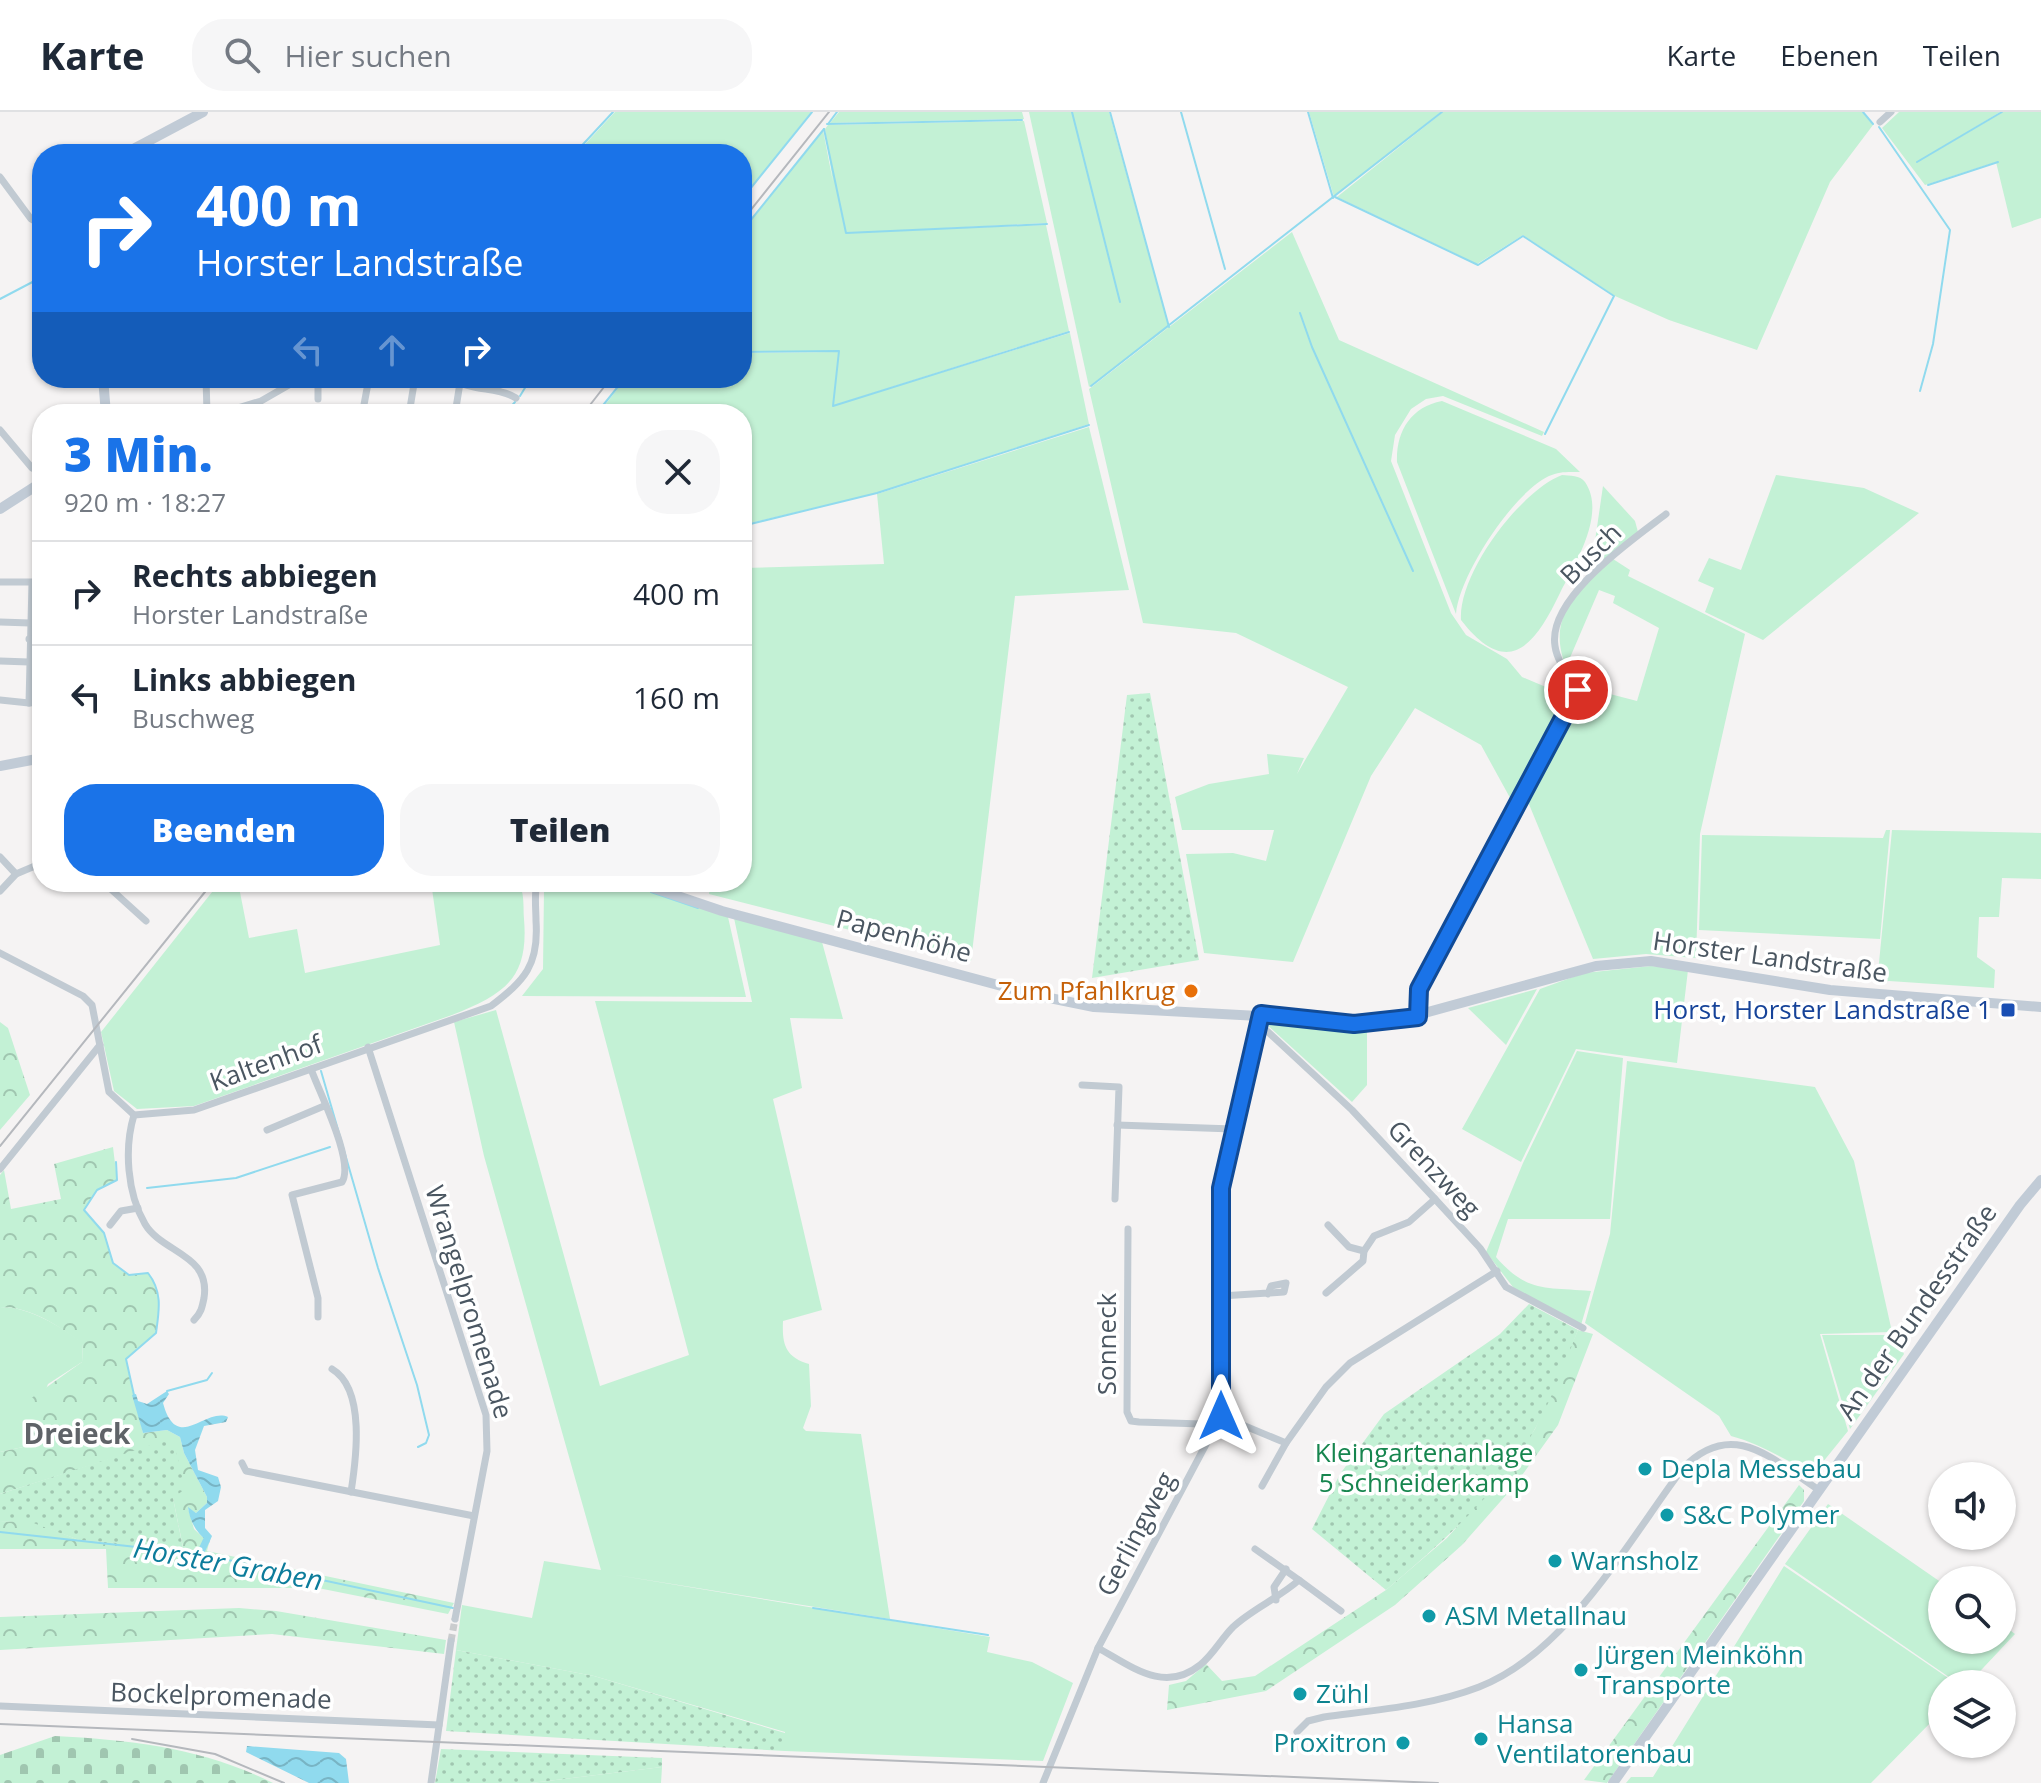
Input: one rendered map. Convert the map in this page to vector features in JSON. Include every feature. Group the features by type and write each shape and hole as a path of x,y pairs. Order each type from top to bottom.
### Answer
{"main road":[{"path":"143,144 203,112"},
{"path":"0,509 32,488"},
{"path":"0,766 32,760"},
{"name":"Papenhöhe","path":"665,892 711,908 1057,1000 1150,1011 1261,1014"},
{"name":"Horster Landstraße","path":"1261,1014 1354,1024 1418,1017 1596,966 1651,961 1830,990 2041,1007"},
{"name":"An der Bundesstraße","path":"1613,1783 2020,1205 2041,1180"}],"street":[{"path":"1880,122 1891,112"},
{"path":"0,177 32,220"},
{"path":"251,404 284,388"},
{"path":"318,388 318,399"},
{"path":"493,388 516,398"},
{"path":"0,430 32,468"},
{"name":"Busch","path":"1418,1017 1419,989 1578,690 1554,646 1557,624 1578,590 1611,557 1666,514"},
{"path":"0,582 32,583 29,703"},
{"path":"0,622 30,623"},
{"path":"0,661 29,662"},
{"path":"0,700 32,703"},
{"path":"0,857 16,874"},
{"path":"0,891 16,874 32,867"},
{"path":"114,892 146,921"},
{"name":"Kaltenhof","path":"134,1115 194,1110 491,1006 512,990 536,957 537,892"},
{"path":"0,953 83,996 95,1013 109,1092 134,1115 126,1143 138,1208 147,1228 196,1263 205,1287 201,1313 194,1320"},
{"name":"Gerlingweg","path":"1043,1783 1098,1648 1221,1416 1221,1188 1261,1014"},
{"name":"Grenzweg","path":"1259,1029 1267,1031 1352,1110 1435,1199 1512,1292 1544,1305 1583,1328"},
{"path":"0,1169 100,1045"},
{"name":"Wrangelpromenade","path":"368,1047 486,1415 487,1451 455,1619"},
{"path":"311,1069 329,1112 345,1178 342,1182 292,1195 318,1298 318,1317"},
{"path":"1082,1085 1119,1087 1115,1199"},
{"path":"267,1130 324,1106"},
{"path":"1117,1125 1233,1129"},
{"path":"1326,1293 1363,1261 1364,1251 1374,1236 1409,1222 1435,1199"},
{"path":"110,1225 121,1211 138,1208"},
{"path":"1328,1225 1349,1247 1364,1251"},
{"name":"Sonneck","path":"1128,1229 1127,1412 1131,1421 1202,1424 1215,1428"},
{"path":"1262,1486 1286,1443 1326,1387 1350,1363 1497,1271"},
{"path":"1221,1296 1268,1294"},
{"path":"332,1369 343,1377 359,1432 351,1492"},
{"path":"1221,1416 1286,1443"},
{"path":"1297,1732 1308,1721 1324,1717 1461,1694 1516,1668 1569,1621 1682,1470 1705,1450 1727,1443 1748,1446 1819,1490"},
{"path":"242,1463 246,1471 474,1516"},
{"path":"1255,1549 1341,1611"},
{"path":"1276,1600 1274,1587 1286,1569"},
{"path":"1098,1648 1154,1678 1183,1676 1201,1665 1234,1626 1276,1600 1299,1580"},
{"path":"431,1783 451,1641"},
{"name":"Bockelpromenade","path":"0,1706 439,1725"}],"green space":[{"path":"615,112 811,112 752,186 752,144 585,144"},
{"path":"839,112 1022,112 1024,119 830,123"},
{"path":"1029,112 1109,112 1169,327 1089,387"},
{"path":"1309,112 1441,112 1334,197"},
{"path":"1443,112 1862,112 1873,125 1830,182 1757,350 1669,320 1615,296 1523,235 1477,264 1337,197"},
{"path":"1899,112 2000,112 1921,160 2003,112 2041,112 2041,218 2012,228 1996,162 1925,185 1882,128"},
{"path":"1024,121 1047,223 884,231 1046,225 1069,331 838,404 1070,333 1089,424 877,493 752,523 752,404 606,404 618,388 752,388 752,353 839,352 752,352 752,219 823,130 833,182 825,129 828,125"},
{"path":"1292,232 1339,340 1544,432 1542,436 1443,396 1426,399 1411,409 1395,435 1391,461 1451,613 1466,635 1507,659 1522,677 1553,690 1574,693 1514,805 1481,745 1415,708 1371,776 1293,962 1204,953 1186,854 1233,853 1266,861 1274,830 1182,830 1175,797 1209,784 1269,774 1267,754 1304,758 1297,774 1348,687 1236,633 1143,623 1089,389"},
{"path":"1442,401 1556,449 1580,472 1549,476 1535,485 1505,516 1467,578 1456,614 1397,462 1399,440 1408,422 1422,409"},
{"path":"1089,427 1129,590 1015,596 971,961 709,894 752,892 752,568 884,564 877,494"},
{"path":"1562,475 1583,480 1591,495 1592,509 1586,539 1551,611 1531,640 1507,652 1493,649 1478,639 1461,620 1470,580 1495,536 1511,516 1545,484"},
{"path":"1776,475 1864,488 1919,513 1763,640 1705,612 1714,588 1698,581 1709,558 1741,570"},
{"path":"1603,486 1635,521 1638,532 1597,565 1595,541"},
{"path":"1613,559 1630,570 1628,576 1745,634 1700,834 1696,958 1646,954 1593,959 1526,797 1583,687 1637,701 1659,628 1613,603 1615,596 1599,590 1566,667 1561,649 1560,633 1568,606"},
{"path":"1150,693 1199,960 1092,978 1127,695"},
{"path":"1886,830 1890,830 1880,939 1699,930 1702,835 1883,838"},
{"path":"1892,830 2041,833 2041,879 2002,878 1999,917 1979,917 1977,957 1995,970 1994,988 1889,981 1877,983"},
{"path":"212,892 240,892 249,938 297,929 305,973 440,945 432,892 522,892 522,956 509,982 486,1000 452,1015 194,1106 137,1109 114,1091 101,1032"},
{"path":"544,892 652,892 728,917 746,997 522,996 543,969"},
{"path":"734,918 822,942 843,1019 790,1018 802,1088 773,1099 822,1310 783,1321 783,1336 790,1353 809,1364 811,1406 803,1428 806,1431 861,1434 890,1619 610,1574 990,1637 987,1652 1032,1662 1073,1683 1043,1761 785,1751 785,1732 594,1676 456,1650 462,1605 532,1618 544,1561 601,1570 484,1156 454,1022 496,1010 600,1386 689,1355 595,1001 752,1002"},
{"path":"1651,966 1688,970 1677,1063 1576,1049 1521,1162 1462,1129 1540,989 1584,973"},
{"path":"1537,989 1506,1045 1468,1008"},
{"path":"0,1022 8,1028 30,1095 0,1130"},
{"path":"1264,1022 1367,1028 1367,1085 1352,1102"},
{"path":"1577,1051 1623,1058 1610,1219 1508,1219 1496,1257 1528,1283 1591,1291 1581,1325 1516,1291 1486,1252 1523,1163"},
{"path":"1627,1061 1815,1087 1854,1161 1892,1332 1820,1334 1848,1431 1814,1473 1753,1443 1731,1436 1719,1416 1585,1323 1610,1234"},
{"path":"113,1147 117,1180 97,1190 84,1210 104,1233 113,1263 129,1275 148,1273 156,1287 159,1302 156,1333 126,1359 143,1433 167,1430 180,1437 184,1453 207,1497 207,1503 196,1513 188,1508 194,1529 209,1543 207,1551 454,1603 448,1614 318,1588 108,1588 106,1549 0,1549 0,1522 28,1520 79,1540 183,1547 173,1498 173,1439 0,1494 0,1452 23,1447 16,1409 82,1362 83,1344 55,1324 34,1314 0,1307 0,1175 4,1170 11,1209 61,1199 54,1164"},
{"name":"Kleingartenanlage 5 Schneiderkamp","path":"1529,1304 1578,1330 1542,1415 1522,1451 1488,1495 1386,1590 1312,1529 1340,1474 1384,1414 1500,1334"},
{"path":"0,1307 34,1314 83,1343 82,1362 48,1384 23,1447 0,1452"},
{"path":"1578,1330 1593,1334 1558,1425 1515,1485 1462,1545 1395,1605 1266,1691 1167,1710 1169,1685 1186,1681 1206,1664 1222,1681 1255,1676 1386,1590 1447,1538 1504,1474 1535,1429"},
{"path":"1822,1335 1894,1335 1904,1354 1850,1429"},
{"path":"173,1438 185,1489 173,1498 183,1548 79,1540 28,1521 0,1522 0,1494"},
{"path":"1799,1485 1804,1490 1804,1501 1607,1783 1584,1780"},
{"path":"1828,1504 1928,1573 1928,1654 1996,1654 1981,1670 1939,1670 1785,1564"},
{"path":"1784,1566 1936,1670 1928,1670 1928,1725 1871,1783 1626,1783 1631,1777 1653,1777"},
{"path":"239,1608 276,1611 446,1640 444,1654 272,1634 0,1650 0,1617"},
{"path":"456,1650 594,1676 785,1733 785,1751 446,1731"},
{"path":"55,1736 167,1748 220,1761 273,1783 0,1783 0,1755"},
{"path":"441,1749 662,1758 662,1767 531,1783 435,1783"},
{"path":"662,1767 661,1783 531,1783"}],"water":[{"path":"167,1391 169,1394 163,1403 169,1418 176,1425 184,1427 210,1418 228,1417 226,1422 204,1426 195,1450 198,1470 218,1477 221,1487 218,1501 205,1510 205,1528 212,1536 209,1543 195,1527 189,1513 188,1507 196,1513 207,1503 207,1497 184,1453 180,1437 167,1430 143,1433 132,1395 136,1394 138,1401 147,1404"},
{"path":"247,1746 339,1753 346,1759 349,1783 309,1783 246,1752"}],"waterway":[{"path":"583,144 613,112"},
{"path":"752,187 812,112"},
{"path":"828,124 837,112"},
{"path":"1072,112 1120,302"},
{"path":"1110,112 1169,327"},
{"path":"1181,112 1225,269"},
{"path":"1308,112 1333,198"},
{"path":"1091,386 1442,112"},
{"path":"1863,112 1873,124"},
{"path":"1917,162 2002,112"},
{"path":"827,124 1022,120"},
{"path":"1879,127 1950,230 1933,344 1920,391"},
{"path":"824,129 846,233 1047,224"},
{"path":"752,219 824,129"},
{"path":"1928,185 1998,162"},
{"path":"1335,197 1478,265 1523,236 1614,296 1545,434"},
{"path":"0,299 32,282"},
{"path":"1300,313 1312,347 1413,571"},
{"path":"752,352 839,351 833,406 1069,332"},
{"path":"520,396 525,388"},
{"path":"604,404 617,388"},
{"path":"752,524 877,493 1089,425"},
{"path":"651,892 698,908"},
{"path":"321,1071 378,1268 417,1385 429,1435 426,1443 418,1447"},
{"path":"147,1188 236,1178 330,1147"},
{"path":"116,1162 117,1180 97,1190 84,1210 104,1233 113,1263 129,1275 148,1273 156,1287 159,1302 156,1333 126,1359 134,1395"},
{"path":"167,1391 207,1380 212,1373"},
{"name":"Horster Graben","path":"0,1532 200,1554 453,1608"},
{"path":"200,1554 206,1541"},
{"path":"813,1608 988,1635"}],"tunnel":[{"path":"451,1641 455,1619"}],"railway":[{"path":"752,208 829,112"},
{"path":"591,404 603,388"},
{"path":"0,1146 205,892"},
{"path":"0,1724 1438,1783"},
{"path":"132,1739 215,1754 284,1783"}],"place":[{"name":"Zum Pfahlkrug","path":"1191,991"},
{"name":"Horst, Horster Landstraße 1","path":"2008,1010"},
{"name":"Depla Messebau","path":"1645,1469"},
{"name":"S&C Polymer","path":"1667,1515"},
{"name":"Warnsholz","path":"1555,1561"},
{"name":"ASM Metallnau","path":"1429,1616"},
{"name":"Jürgen Meinköhn Transporte","path":"1581,1670"},
{"name":"Zühl","path":"1300,1694"},
{"name":"Hansa Ventilatorenbau","path":"1481,1739"},
{"name":"Proxitron","path":"1403,1743"}],"district":[{"name":"Dreieck","path":"77,1434"}],"route":[{"path":"1221,1416 1221,1188 1261,1014 1354,1024 1388,1023 1418,1017 1419,989 1578,690"}]}
